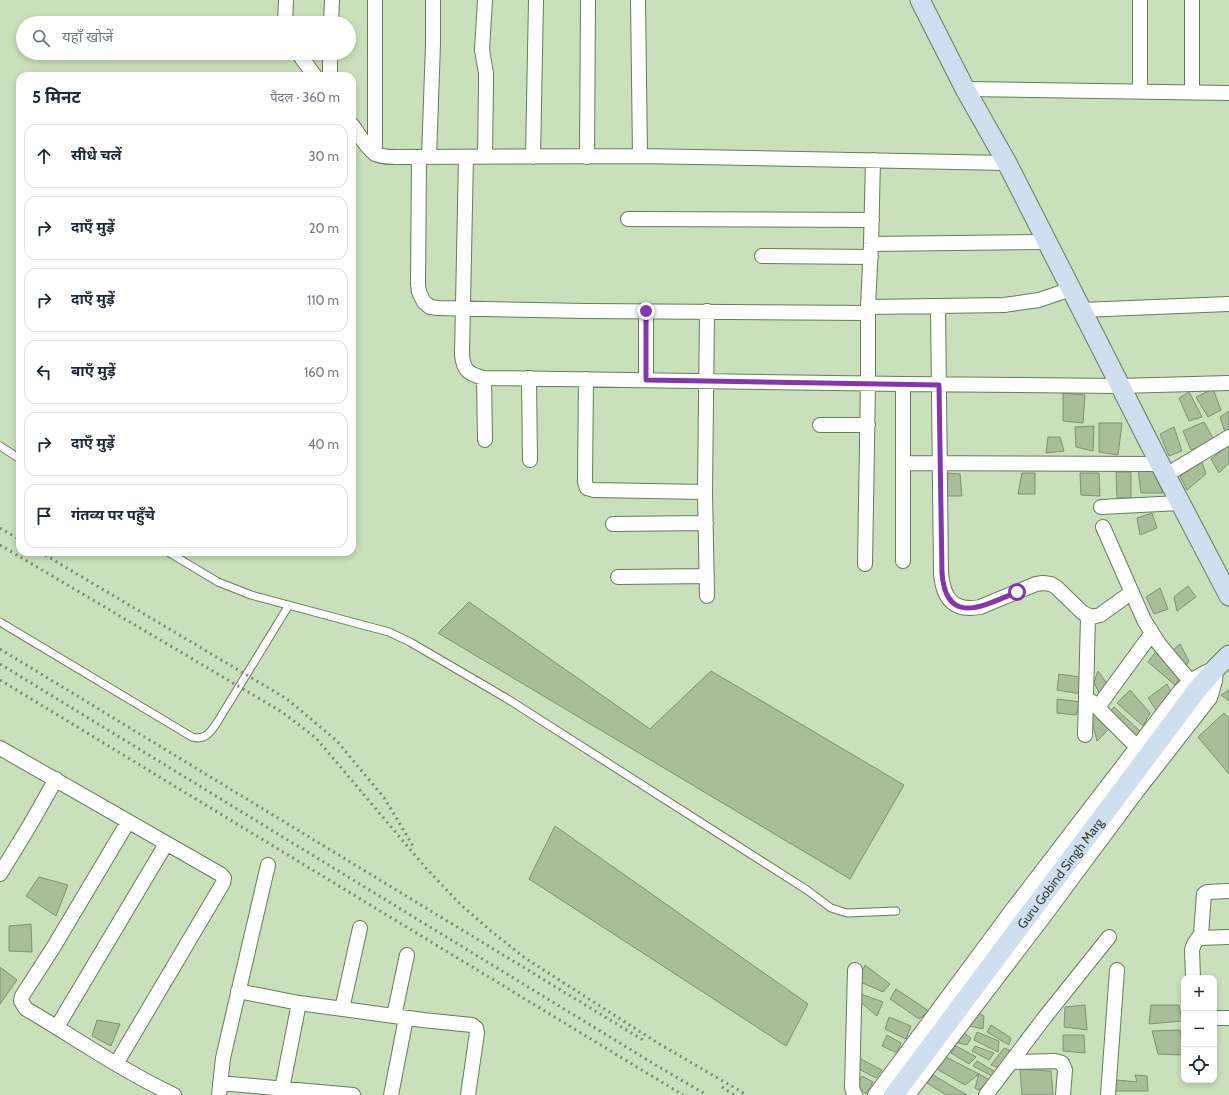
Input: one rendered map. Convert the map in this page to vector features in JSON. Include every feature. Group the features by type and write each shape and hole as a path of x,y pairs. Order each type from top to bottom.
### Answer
{"street":[{"path":"285,16 286,0"},
{"path":"331,16 332,0"},
{"path":"375,0 375,154"},
{"path":"433,0 433,44 424,157 418,284 419,292 424,302 430,307 463,309 707,312 868,310 938,306 987,306 1020,303 1039,300 1071,289"},
{"path":"484,0 482,50 486,73 485,157"},
{"path":"533,157 536,0"},
{"path":"587,157 588,0"},
{"path":"638,0 640,156"},
{"path":"920,0 965,89 1007,163 1163,470 1229,596"},
{"path":"1140,0 1140,92"},
{"path":"1192,0 1192,92"},
{"path":"303,60 313,72"},
{"path":"330,60 330,72"},
{"path":"965,89 1229,93"},
{"path":"356,130 375,154 385,156 640,156 1007,163"},
{"path":"466,157 463,362 465,368 470,373 484,378 939,385 1120,386 1229,383"},
{"path":"865,564 868,425 868,310 873,160"},
{"path":"628,219 872,220"},
{"path":"762,256 1047,242"},
{"path":"1081,310 1229,304"},
{"path":"938,306 942,577 944,590 947,597 963,608 976,608 1036,584 1051,584 1088,617 1092,618 1100,615 1132,592"},
{"path":"646,311 646,380"},
{"path":"707,312 705,492 707,596"},
{"path":"484,378 485,440"},
{"path":"529,378 530,460"},
{"path":"586,379 585,482 587,488 594,490 705,492"},
{"path":"903,384 903,561"},
{"path":"820,425 868,425"},
{"path":"903,463 1163,470 1229,437"},
{"path":"1101,507 1180,503"},
{"path":"614,524 706,523"},
{"path":"875,1095 1012,910 1180,691 1193,686 1168,655 1144,620 1103,527"},
{"path":"618,577 707,576"},
{"path":"1086,735 1088,617"},
{"path":"1098,707 1152,633"},
{"path":"908,1095 1043,918 1138,790 1210,698 1222,661"},
{"name":"Guru Gobind Singh Marg","path":"894,1095 1193,686 1222,661"},
{"path":"1086,696 1137,747"},
{"path":"0,748 223,876 224,880 116,1064"},
{"path":"0,874 56,779"},
{"path":"128,822 53,948 21,998 26,1009 116,1064 174,1095"},
{"path":"57,1028 166,844"},
{"path":"268,866 223,1058 220,1089 282,1089 316,1094 353,1095"},
{"path":"1193,975 1192,946 1201,934 1204,894 1207,892 1229,891"},
{"path":"342,1009 360,928"},
{"path":"986,1095 1109,937"},
{"path":"1199,938 1229,938"},
{"path":"391,1095 407,955"},
{"path":"855,970 852,1086 855,1095"},
{"path":"1108,1095 1116,970"},
{"path":"238,991 299,1003 472,1025 476,1028 476,1038 468,1095"},
{"path":"282,1089 299,1003"},
{"path":"1217,1018 1229,1018"},
{"path":"1011,1062 1055,1061 1062,1063 1065,1070 1063,1095"}],"lane":[{"path":"0,446 16,456"},
{"path":"175,556 218,582 251,595 389,632 410,642 506,698 807,890 831,908 847,914 896,911"},
{"path":"0,622 192,737 198,738 203,737 210,732 218,721 289,605"}],"building":[{"path":"1213,389 1221,410 1208,417 1196,397"},
{"path":"1189,392 1202,417 1189,421 1179,398"},
{"path":"1063,393 1085,395 1083,423 1063,421"},
{"path":"1229,411 1229,430 1225,432 1220,417"},
{"path":"1204,422 1214,440 1191,450 1183,431"},
{"path":"1099,423 1122,423 1118,455 1099,452"},
{"path":"1094,426 1093,451 1076,447 1075,427"},
{"path":"1174,427 1182,451 1169,456 1160,434"},
{"path":"1048,437 1060,437 1064,451 1046,453"},
{"path":"1229,445 1229,463 1219,473 1211,459"},
{"path":"1202,462 1206,474 1187,490 1180,476"},
{"path":"1138,469 1153,470 1163,493 1141,493"},
{"path":"1116,472 1131,472 1131,498 1117,498"},
{"path":"948,473 960,474 962,496 946,496"},
{"path":"1022,473 1035,473 1035,494 1018,494"},
{"path":"1080,473 1099,473 1100,496 1081,495"},
{"path":"1152,513 1157,528 1140,535 1137,518"},
{"path":"1188,586 1196,597 1177,611 1174,597"},
{"path":"1160,588 1168,609 1154,614 1146,597"},
{"path":"469,602 650,729 711,671 904,785 850,879 438,633"},
{"path":"1180,644 1189,661 1185,668 1172,651"},
{"path":"1157,650 1180,678 1175,685 1148,662"},
{"path":"1098,671 1107,684 1099,693 1094,682"},
{"path":"1059,674 1080,677 1081,694 1057,690"},
{"path":"1167,684 1171,692 1158,713 1148,698"},
{"path":"1130,690 1150,713 1143,726 1117,703"},
{"path":"1229,690 1229,701 1221,695"},
{"path":"1057,699 1081,702 1076,715 1057,713"},
{"path":"1114,707 1140,731 1137,740 1109,713"},
{"path":"1096,711 1110,728 1097,741 1091,717"},
{"path":"1224,713 1229,718 1229,774 1198,737"},
{"path":"555,826 808,1004 786,1046 529,879"},
{"path":"39,877 68,885 56,916 26,896"},
{"path":"31,924 32,952 9,951 9,926"},
{"path":"865,965 890,984 883,992 858,981"},
{"path":"0,967 17,980 0,1004"},
{"path":"896,989 929,1011 919,1019 890,999"},
{"path":"861,994 883,1002 877,1016 859,1001"},
{"path":"1085,1005 1087,1030 1064,1027 1065,1007"},
{"path":"1151,1005 1179,1005 1181,1021 1149,1024"},
{"path":"976,1012 984,1016 983,1029 970,1026"},
{"path":"889,1017 911,1026 906,1039 885,1029"},
{"path":"97,1020 120,1024 111,1046 92,1036"},
{"path":"991,1025 1011,1038 1009,1045 987,1032"},
{"path":"1180,1030 1181,1055 1158,1054 1152,1031"},
{"path":"977,1032 999,1041 998,1052 974,1040"},
{"path":"964,1033 971,1038 967,1045 955,1042"},
{"path":"887,1035 901,1043 897,1053 882,1046"},
{"path":"1063,1035 1084,1035 1085,1053 1063,1051"},
{"path":"956,1046 976,1057 969,1064 951,1053"},
{"path":"975,1046 994,1053 989,1060 972,1051"},
{"path":"1004,1048 1011,1051 999,1068 991,1065"},
{"path":"944,1056 979,1074 965,1085 935,1068"},
{"path":"859,1058 882,1070 876,1078 857,1068"},
{"path":"977,1061 997,1073 994,1077 973,1066"},
{"path":"1020,1069 1051,1071 1053,1095 1022,1095"},
{"path":"979,1074 990,1080 979,1090 975,1088"},
{"path":"933,1075 967,1095 946,1095 927,1083"},
{"path":"1135,1075 1147,1076 1148,1091 1115,1091 1117,1080 1137,1082"},
{"path":"862,1076 873,1082 866,1094 857,1086"}],"railway":[{"path":"0,528 16,538"},
{"path":"0,545 16,554"},
{"path":"19,556 282,712 316,738 425,867 460,904 491,931 525,958 661,1045 747,1095"},
{"path":"47,556 287,699 337,741 385,799 413,846"},
{"path":"0,649 643,1040"},
{"path":"0,664 707,1095"},
{"path":"0,680 683,1095"},
{"path":"722,1087 734,1095"}],"route":[{"path":"646,311 646,380 939,385 942,582 944,590 947,597 951,601 963,608 980,607 1017,592"}]}
